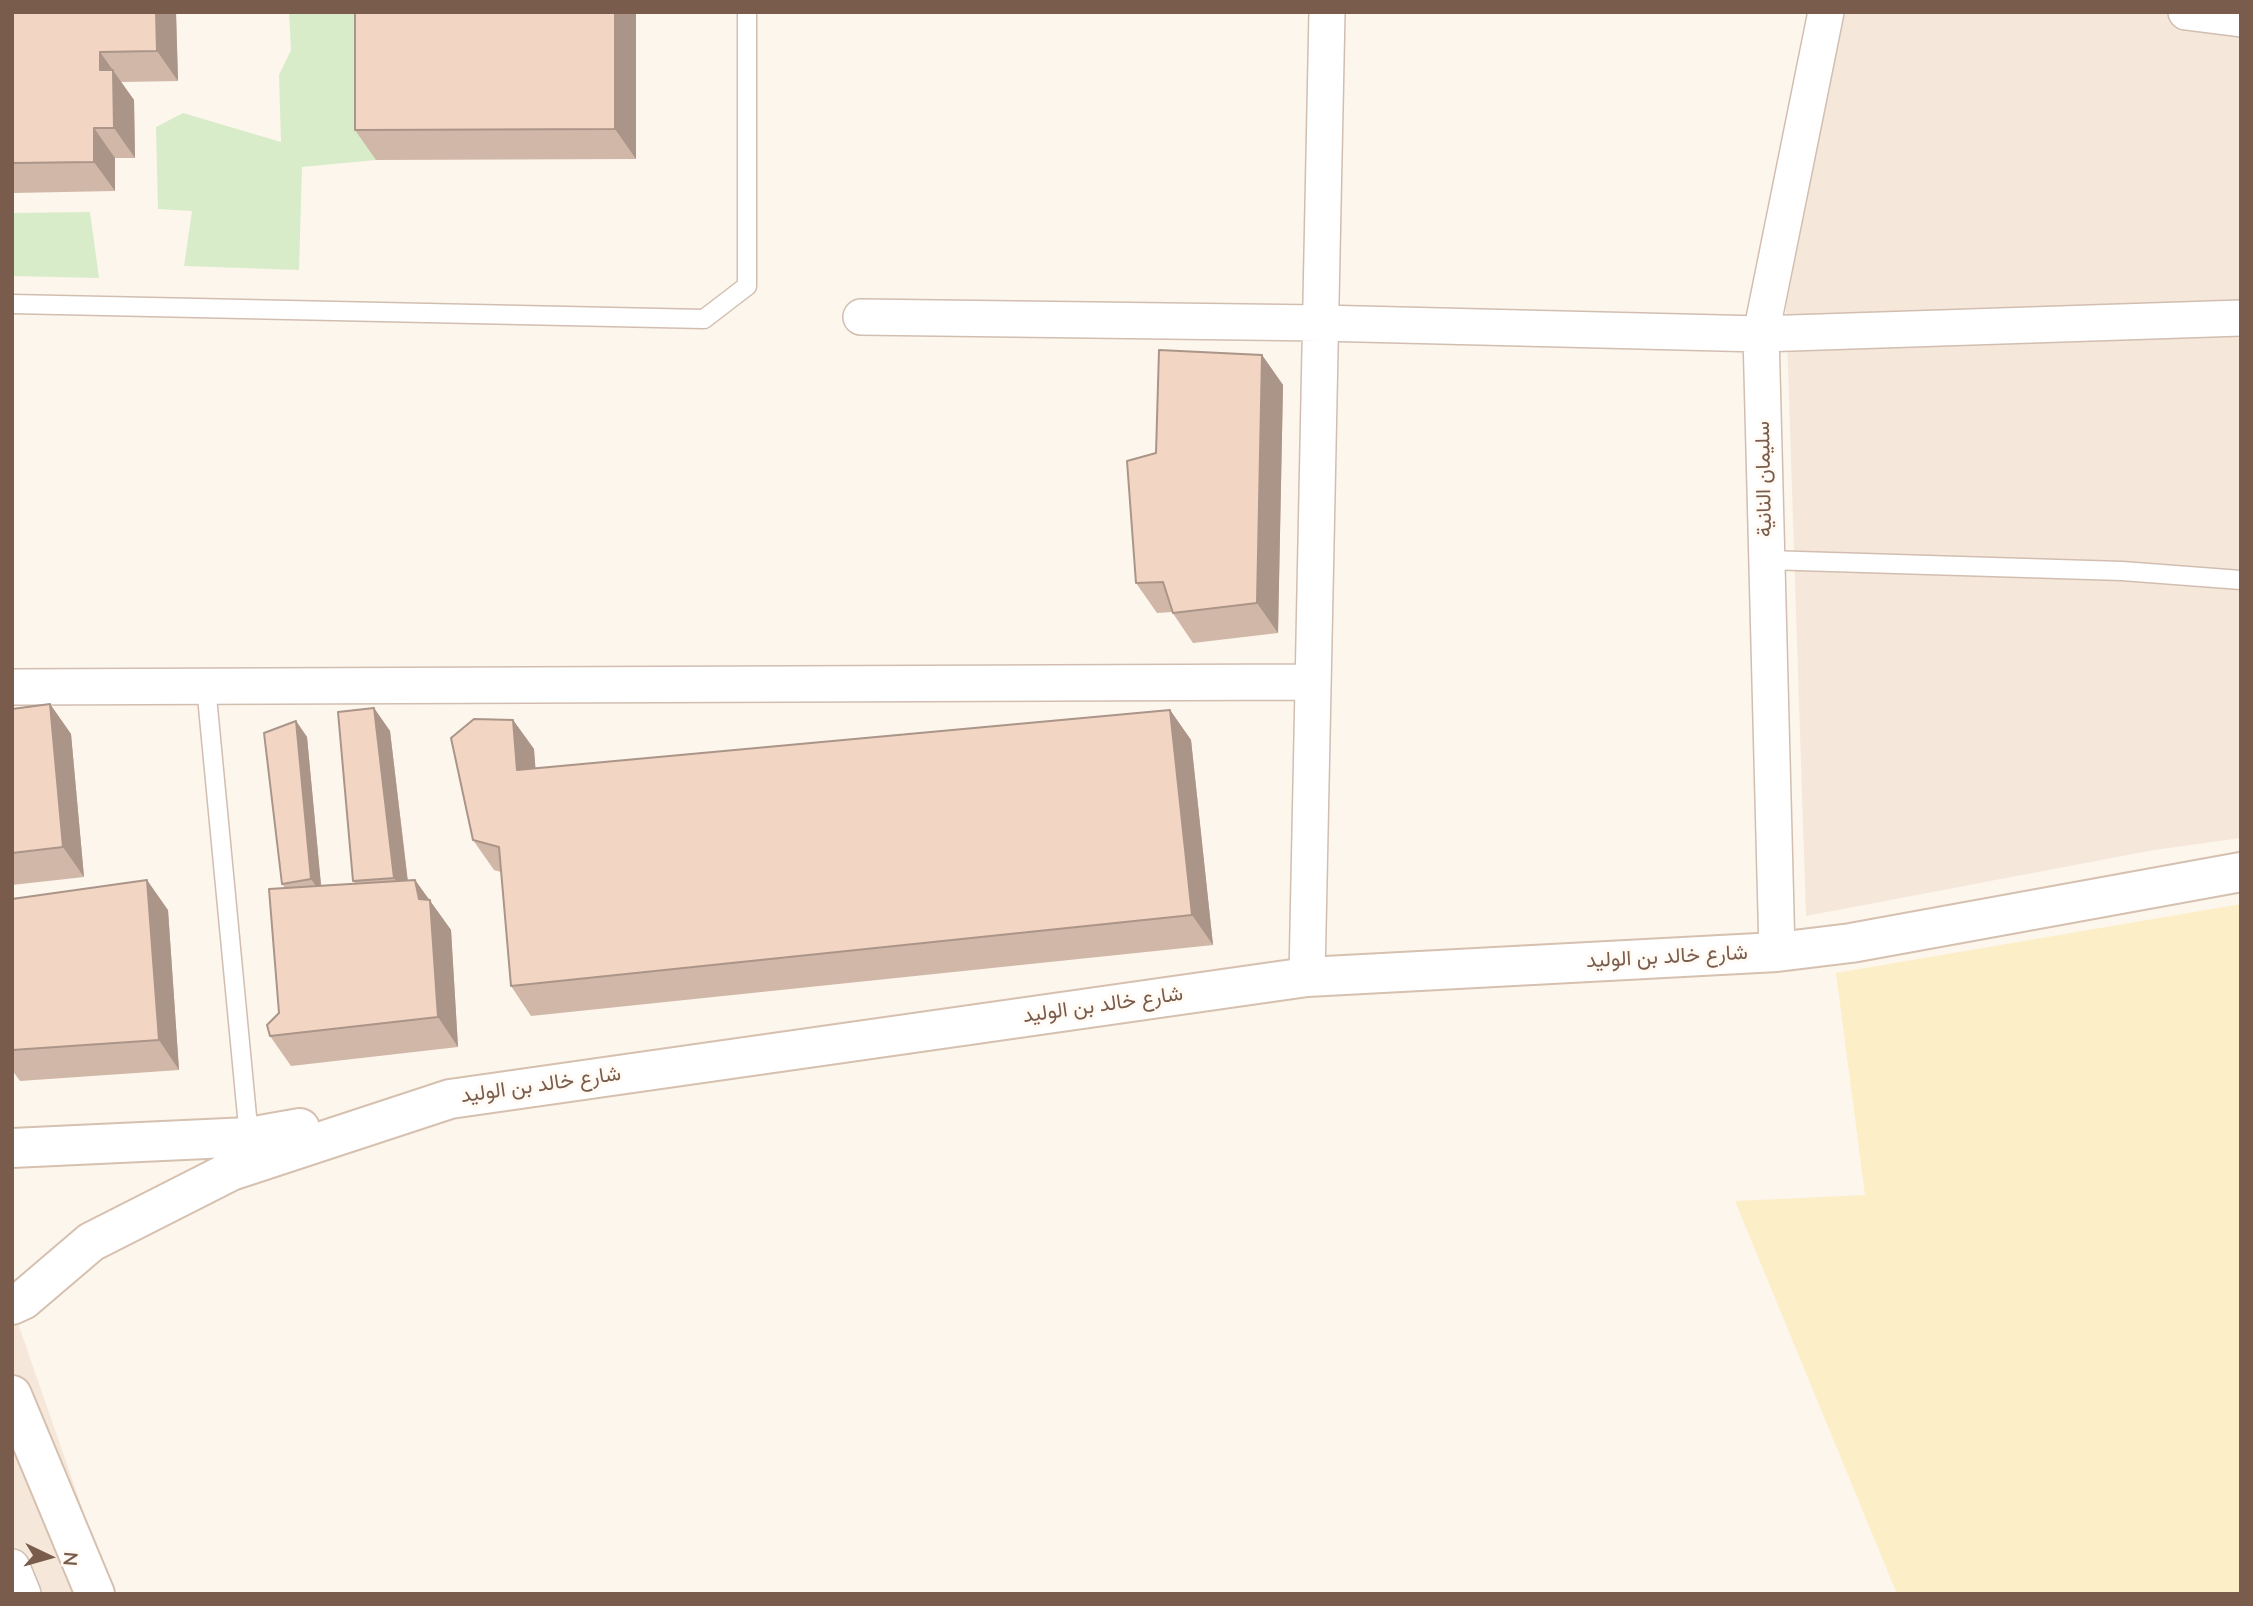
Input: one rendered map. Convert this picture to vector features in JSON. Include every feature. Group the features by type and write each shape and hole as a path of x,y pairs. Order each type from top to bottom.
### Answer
{"main road":[{"name":"شارع خالد بن الوليد","path":"12,1305 23,1300 91,1242 231,1171 450,1099 1307,977 1777,952 1851,943 2241,872"},
{"path":"12,1148 249,1137 450,1099"},
{"path":"12,1395 95,1594"}],"street":[{"path":"1307,977 1327,12"},
{"name":"سليمان النانية","path":"1777,952 1761,334 1826,12"},
{"path":"2186,12 2241,19"},
{"path":"861,317 1320,323 1761,334 2241,318"},
{"path":"12,687 1312,682"},
{"path":"12,1567 23,1594"}],"lane":[{"path":"12,304 704,320 747,286 747,12"},
{"path":"1767,559 2123,571 2241,580"},
{"path":"206,686 249,1137"}],"shaded area":[{"path":"1843,12 2241,12 2241,838 2154,850 1806,916 1786,307"},
{"path":"12,1306 112,1594 12,1594"}],"green space":[{"path":"289,12 374,12 376,160 302,167 299,270 184,266 192,211 158,209 156,127 183,113 281,142 279,75 291,50"},
{"path":"90,212 99,278 12,276 12,213"}],"sand":[{"path":"2241,904 2241,1594 1897,1594 1735,1201 1865,1195 1836,973"}],"building":[{"path":"12,12 156,12 157,51 100,52 100,70 113,70 114,128 94,128 94,162 12,163"},
{"path":"355,12 615,12 615,129 355,130"},
{"path":"1159,350 1262,355 1257,603 1173,613 1163,582 1136,583 1127,461 1156,453"},
{"path":"50,704 63,847 12,853 12,709"},
{"path":"374,708 394,878 353,881 338,712"},
{"path":"1170,710 1192,915 511,986 499,847 473,840 451,738 474,719 513,720 517,770"},
{"path":"296,721 311,879 282,884 264,733"},
{"path":"147,880 159,1040 12,1050 12,899"},
{"path":"415,880 419,899 430,900 438,1017 270,1036 267,1025 279,1013 269,889"}]}
